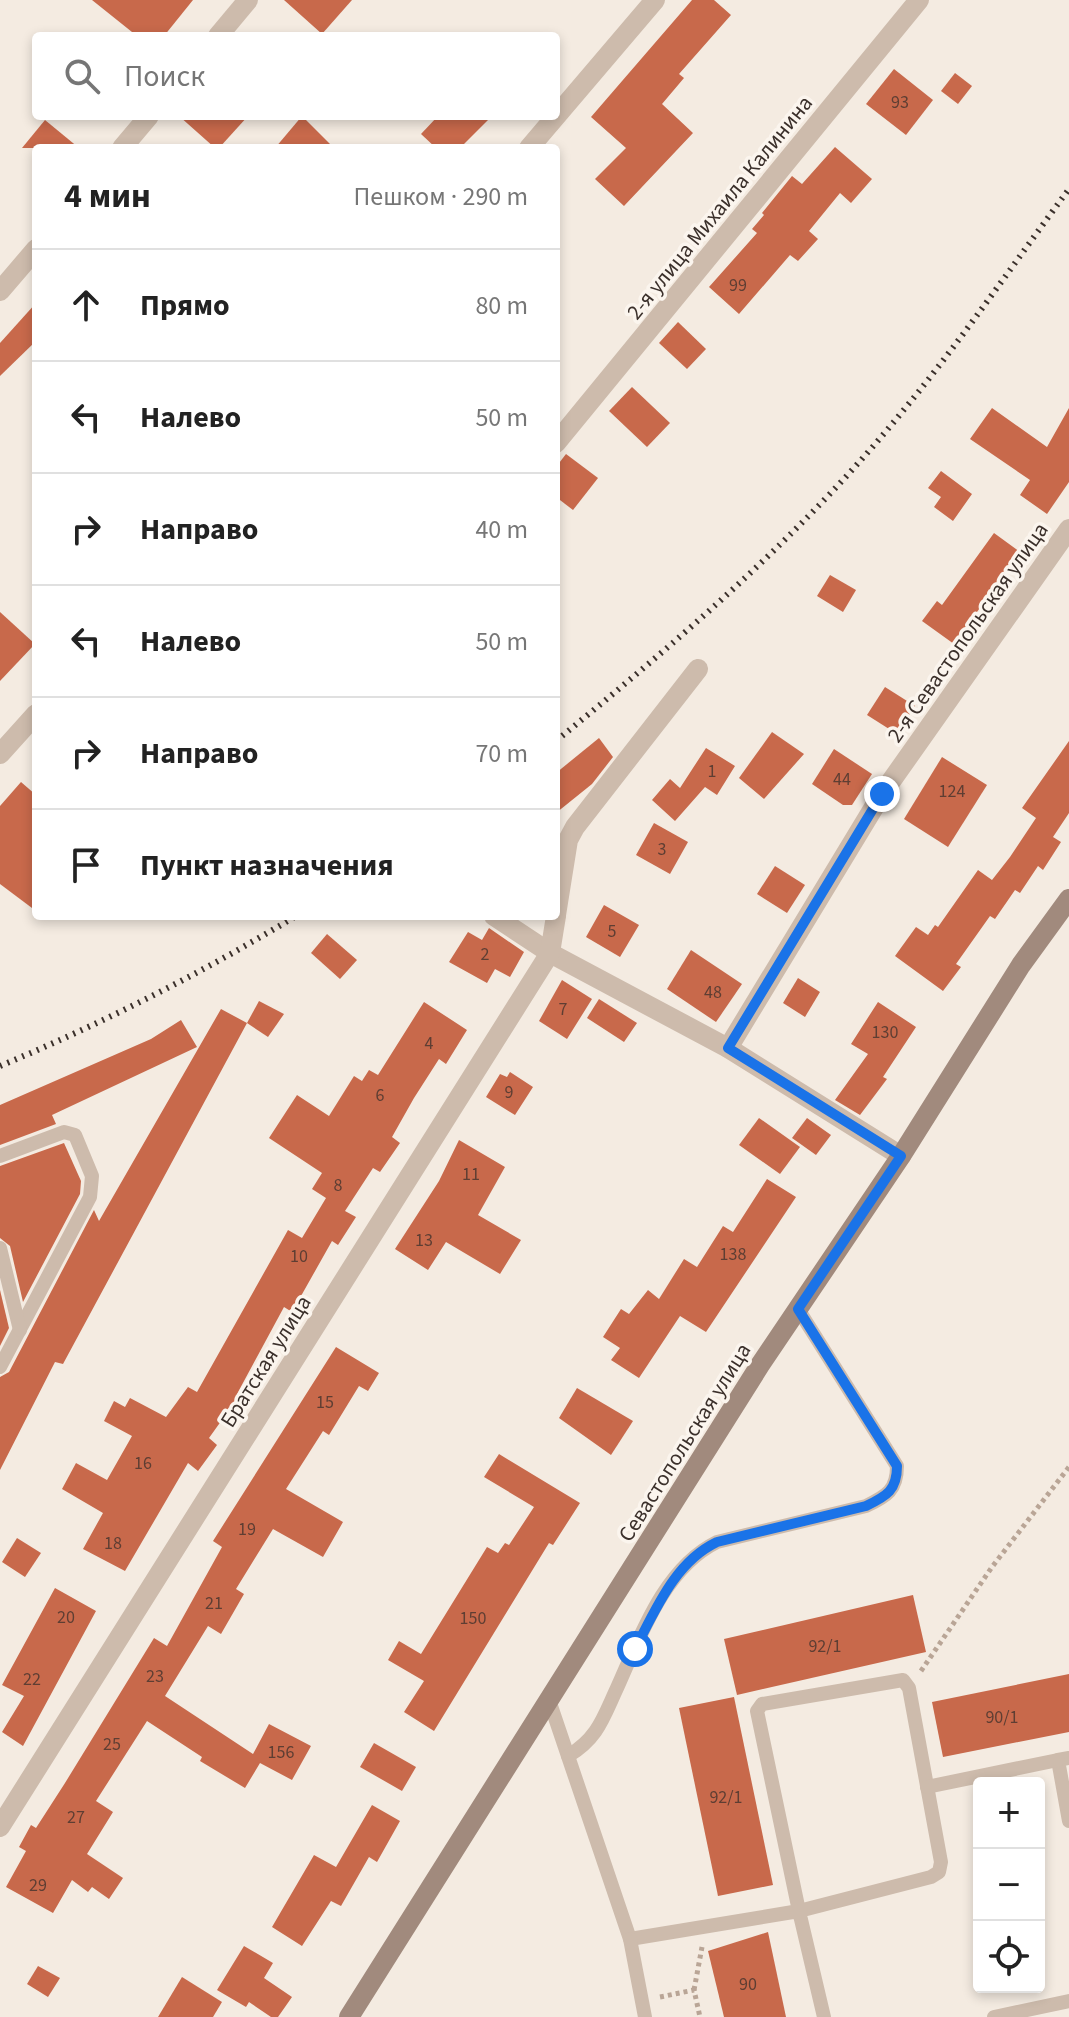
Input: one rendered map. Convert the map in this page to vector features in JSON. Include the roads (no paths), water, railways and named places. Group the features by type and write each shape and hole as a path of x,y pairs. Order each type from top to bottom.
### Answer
{"street":[{"path":"221,32 248,0"},
{"path":"560,112 655,0"},
{"name":"2-я улица Михаила Калинина","path":"560,438 919,0"},
{"path":"125,144 146,120"},
{"path":"532,144 553,120"},
{"path":"0,291 32,254"},
{"name":"2-я Севастопольская улица","path":"728,1048 882,794 1069,529"},
{"name":"Братская улица","path":"560,891 568,840 575,827 698,669"},
{"path":"0,754 32,718"},
{"name":"Севастопольская улица","path":"349,2017 798,1309 901,1156 1021,965 1069,899"},
{"path":"500,920 550,953 728,1048 901,1156"},
{"name":"Братская улица","path":"0,1827 550,953 555,920"}],"lane":[{"path":"0,1156 64,1132 75,1135 92,1176 90,1197 0,1367"},
{"path":"0,1248 20,1330"},
{"path":"568,1756 595,1736 660,1602 683,1567 701,1550 717,1542 866,1506 888,1496 897,1481 897,1466 798,1309"},
{"path":"630,1939 799,1911 931,1877 939,1872 941,1862 909,1688 903,1680 762,1704 757,1711 799,1911 824,2017"},
{"path":"550,1703 630,1939 645,2017"},
{"path":"927,1787 1063,1759 1069,1821"},
{"path":"994,2017 1069,2001"}],"railway":[{"path":"560,738 693,625 823,502 924,385 1069,189"},
{"path":"0,1066 151,997 289,920"}]}
